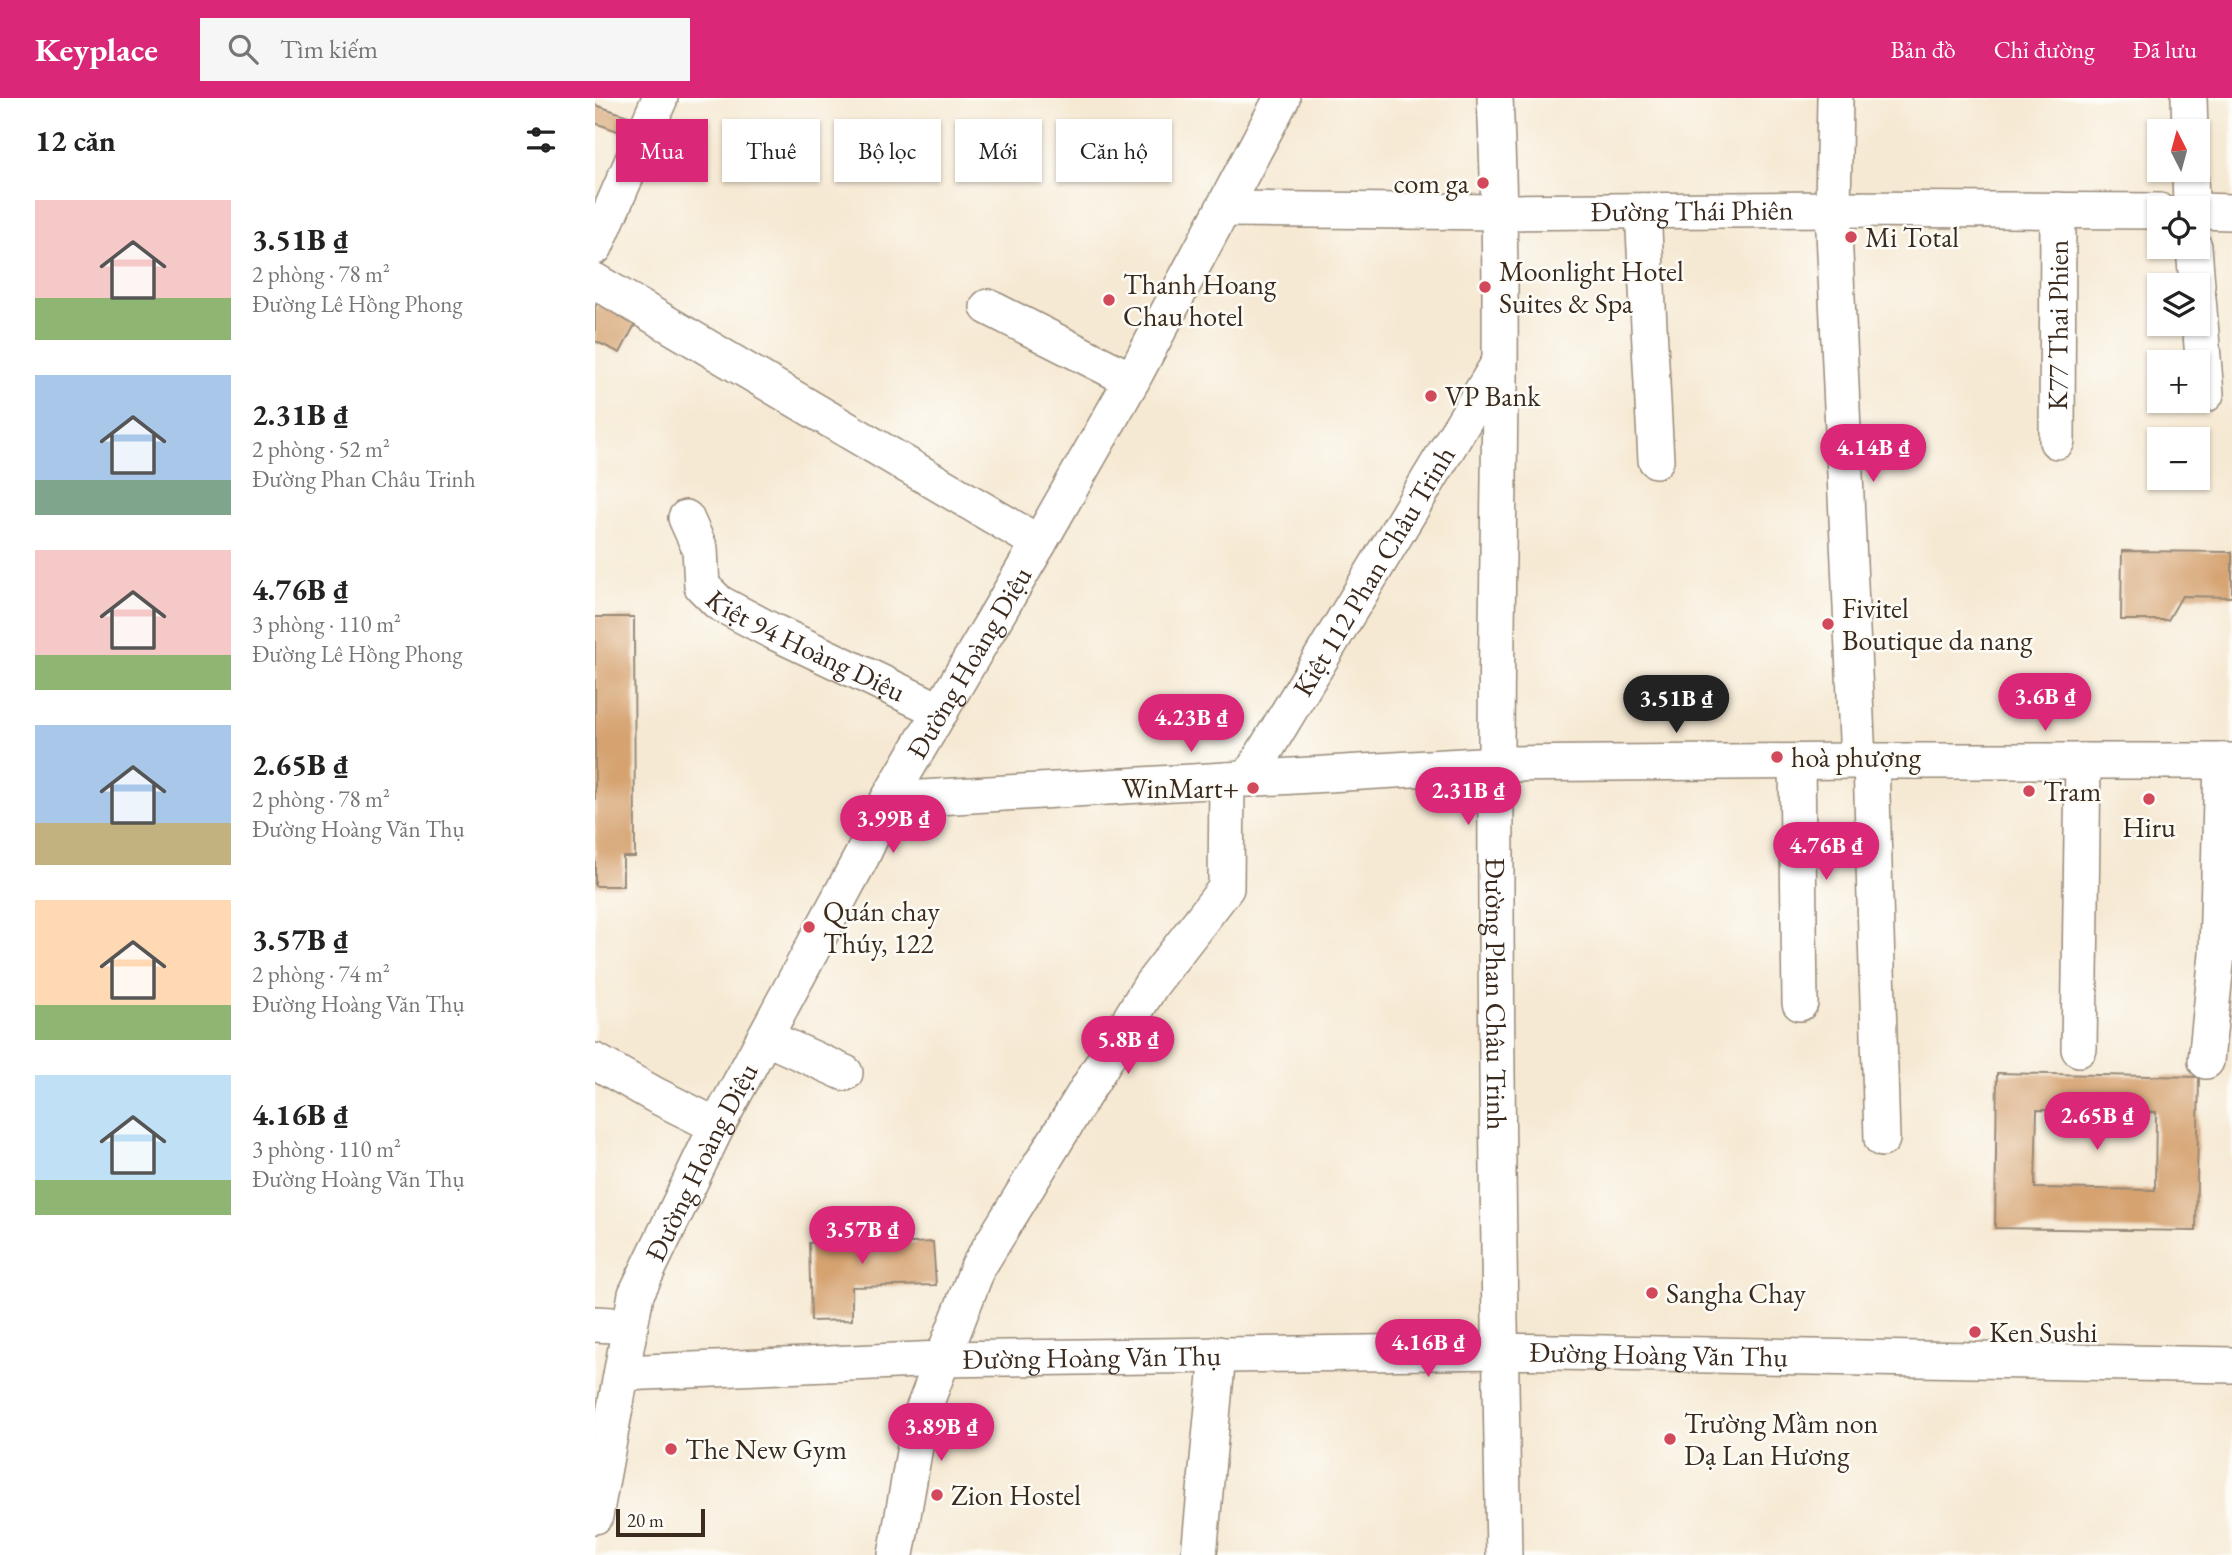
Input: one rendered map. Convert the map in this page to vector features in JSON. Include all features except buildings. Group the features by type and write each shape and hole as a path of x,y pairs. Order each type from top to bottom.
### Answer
{"street":[{"path":"595,247 660,98"},
{"name":"Đường Hoàng Diệu","path":"595,1515 636,1294 717,1126 862,856 888,800 1132,380 1282,98"},
{"name":"Đường Phan Châu Trinh","path":"1495,98 1501,212 1496,764 1504,1555"},
{"path":"1835,98 1833,209 1865,761 1882,1139"},
{"path":"2189,98 2190,119"},
{"name":"Đường Thái Phiên","path":"1223,209 1501,212 1833,209 2147,211"},
{"name":"K77 Thai Phien","path":"2057,441 2058,210"},
{"path":"1643,211 1656,460"},
{"path":"2210,211 2232,212"},
{"path":"595,281 1039,543"},
{"path":"988,307 1132,380"},
{"name":"Kiệt 112 Phan Châu Trinh","path":"1238,780 1499,363"},
{"name":"Kiệt 94 Hoàng Diệu","path":"686,518 700,549 702,586 719,603 941,711"},
{"path":"2079,1049 2083,761"},
{"path":"888,800 1496,764 2227,761 2217,954 2206,1061"},
{"path":"1797,762 1800,1003"},
{"path":"896,1555 920,1418 978,1267 1151,985 1226,888 1238,780"},
{"path":"765,1037 845,1073"},
{"path":"595,1061 717,1126"},
{"path":"595,1324 631,1326"},
{"name":"Đường Hoàng Văn Thụ","path":"623,1373 941,1359 1500,1351 2232,1365"},
{"path":"1199,1555 1218,1354"}],"place":[{"name":"com ga","path":"1483,183"},
{"name":"Mi Total","path":"1851,237"},
{"name":"Moonlight Hotel Suites & Spa","path":"1485,287"},
{"name":"Thanh Hoang Chau hotel","path":"1109,300"},
{"name":"VP Bank","path":"1431,396"},
{"name":"Fivitel Boutique da nang","path":"1828,624"},
{"name":"hoà phượng","path":"1777,757"},
{"name":"WinMart+","path":"1253,788"},
{"name":"Tram","path":"2029,791"},
{"name":"Hiru","path":"2149,799"},
{"name":"Quán chay Thúy, 122","path":"809,927"},
{"name":"Sangha Chay","path":"1652,1293"},
{"name":"Ken Sushi","path":"1975,1332"},
{"name":"Trường Mầm non Dạ Lan Hương","path":"1670,1439"},
{"name":"The New Gym","path":"671,1449"},
{"name":"Zion Hostel","path":"937,1495"}]}
